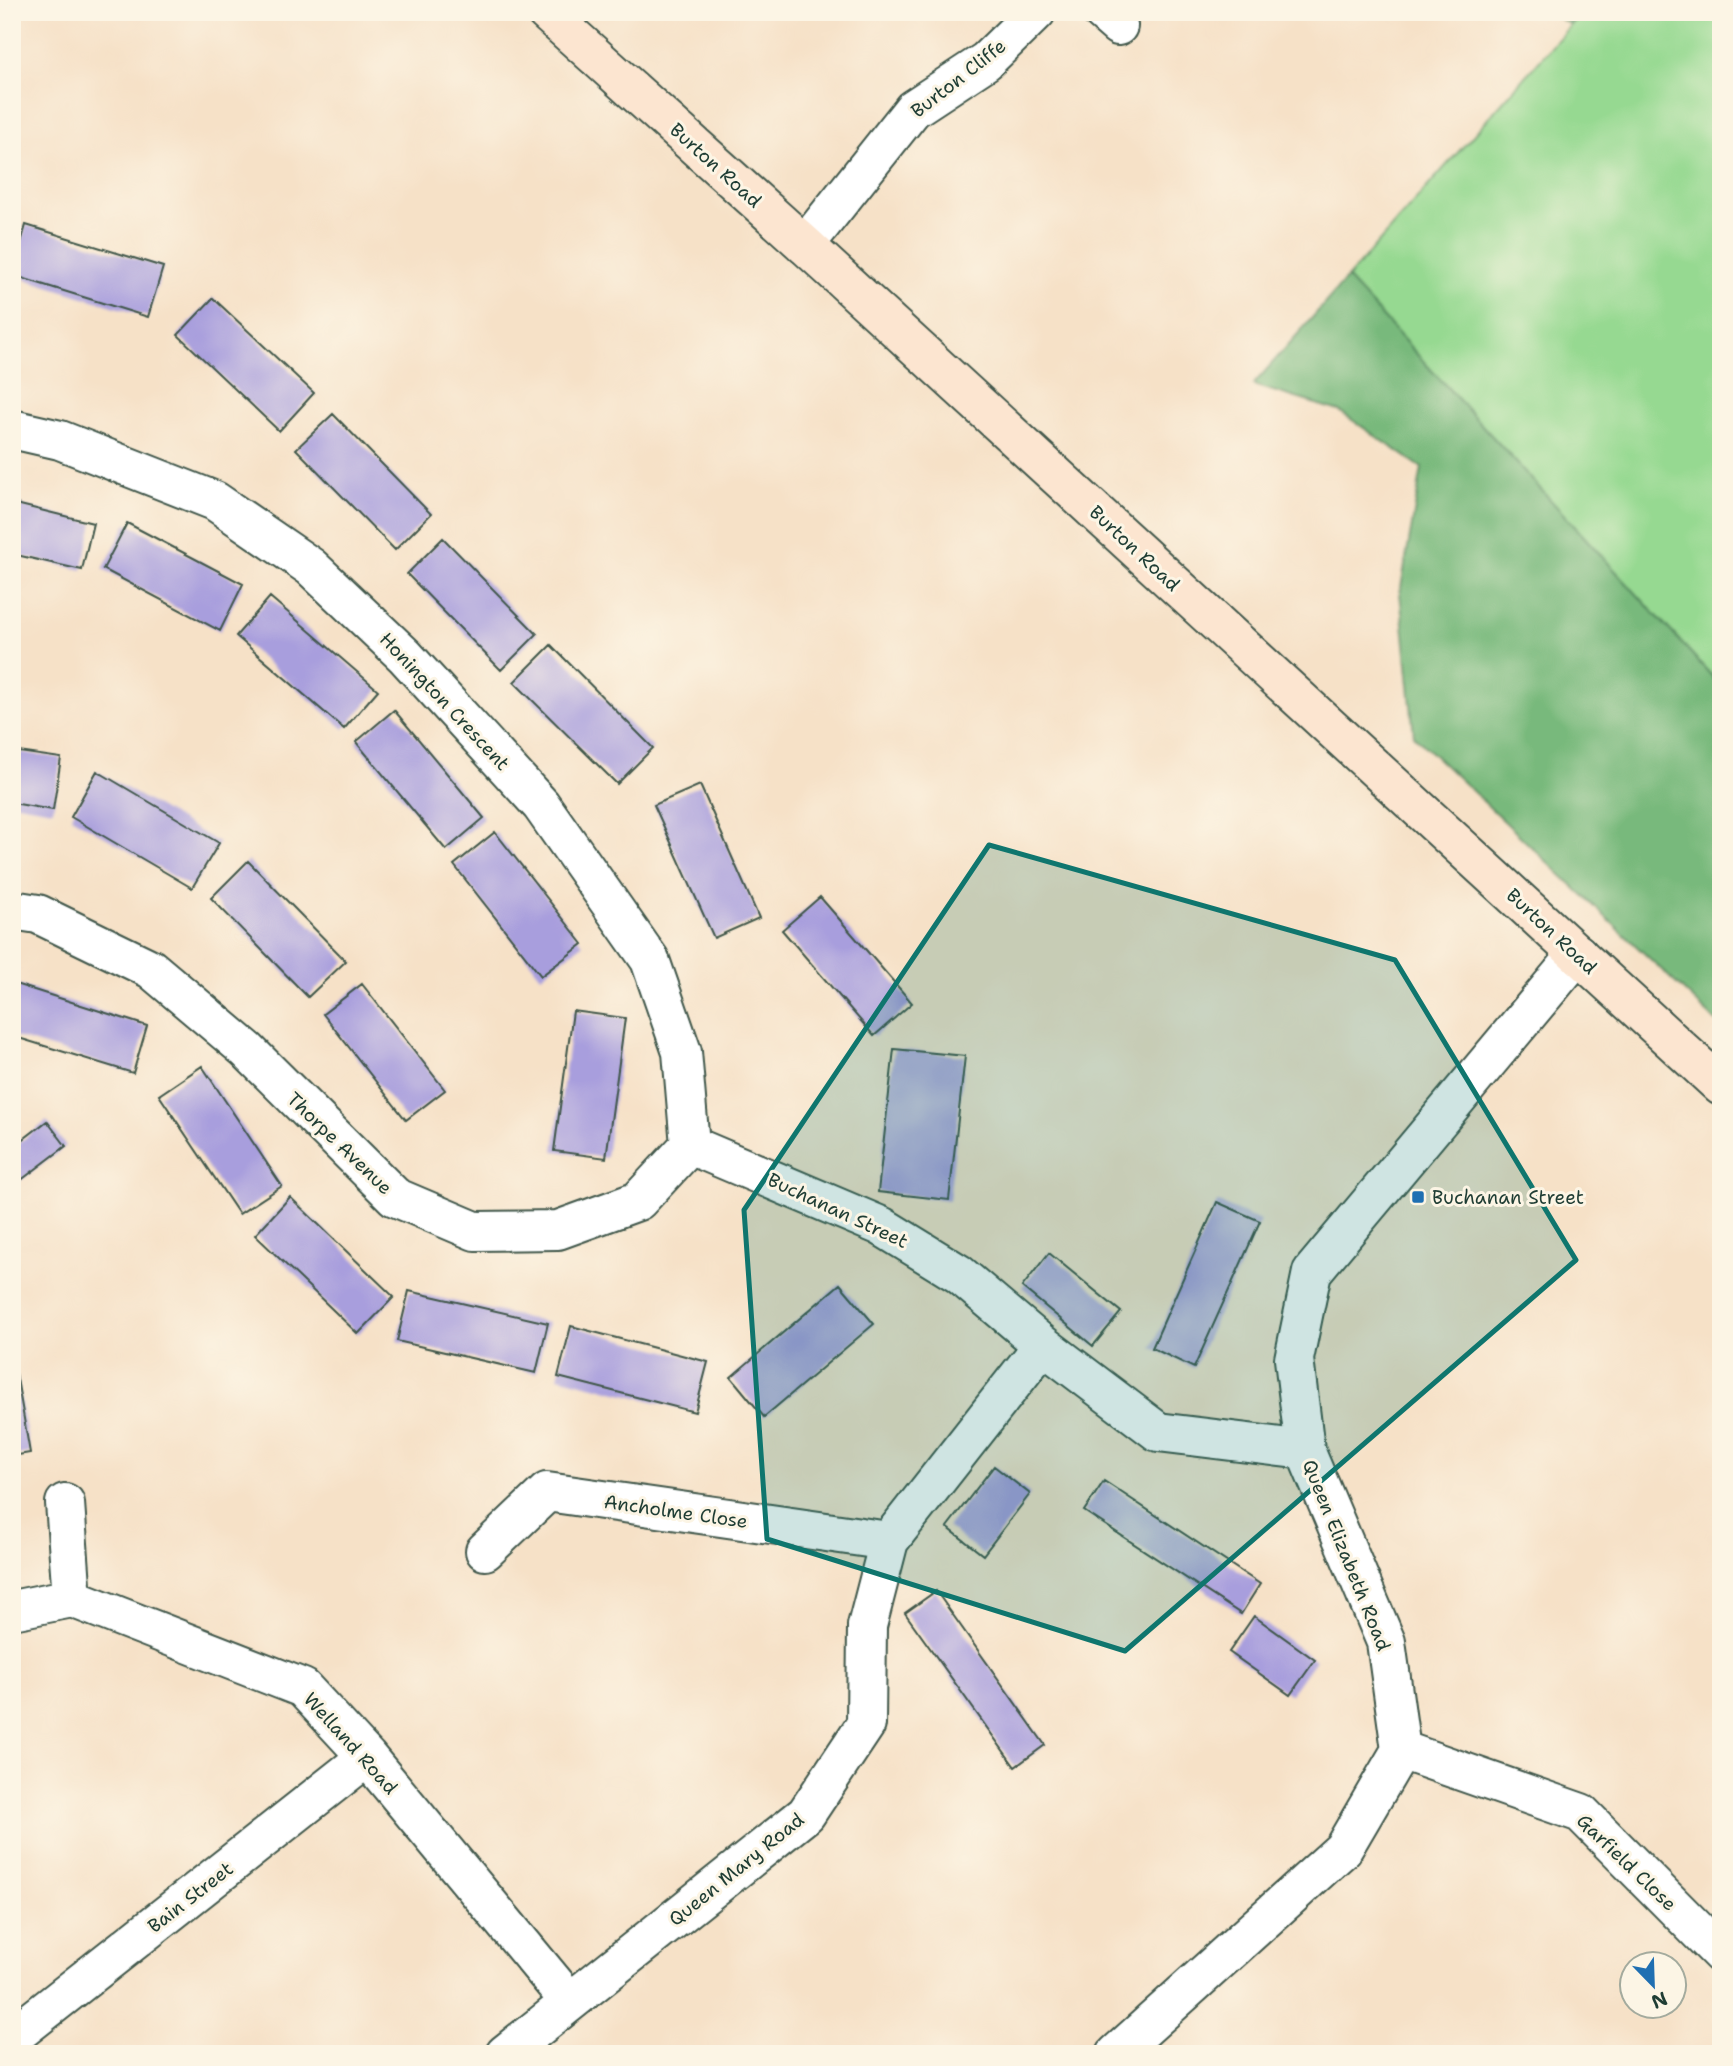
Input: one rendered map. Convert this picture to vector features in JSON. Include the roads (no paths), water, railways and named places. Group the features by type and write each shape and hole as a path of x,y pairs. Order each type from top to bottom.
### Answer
{"main road":[{"name":"Burton Road","path":"557,16 1721,1087"}],"street":[{"name":"Burton Cliffe","path":"805,245 914,109 986,61 1036,12"},
{"name":"Honington Crescent","path":"12,429 60,440 215,501 311,567 405,656 541,805 650,960 682,1052 690,1146"},
{"name":"Thorpe Avenue","path":"12,910 38,914 151,969 247,1050 395,1198 475,1231 558,1230 638,1201 690,1146"},
{"name":"Queen Elizabeth Road","path":"1401,1750 1386,1642 1305,1450 1294,1359 1312,1272 1578,954"},
{"name":"Buchanan Street","path":"690,1146 881,1226 959,1274 1043,1345 1158,1432 1305,1450"},
{"name":"Queen Mary Road","path":"505,2054 806,1814 866,1724 867,1626 889,1541 1043,1345"},
{"name":"Ancholme Close","path":"485,1551 547,1492 889,1541"},
{"path":"12,1609 72,1598 65,1503"},
{"name":"Welland Road","path":"72,1598 303,1688 367,1758 570,2002"},
{"name":"Garfield Close","path":"1401,1750 1581,1813 1721,1954"},
{"path":"1116,2054 1343,1849 1401,1750"},
{"name":"Bain Street","path":"12,2037 367,1758"}],"place":[{"name":"Buchanan Street","path":"1418,1197"}]}
